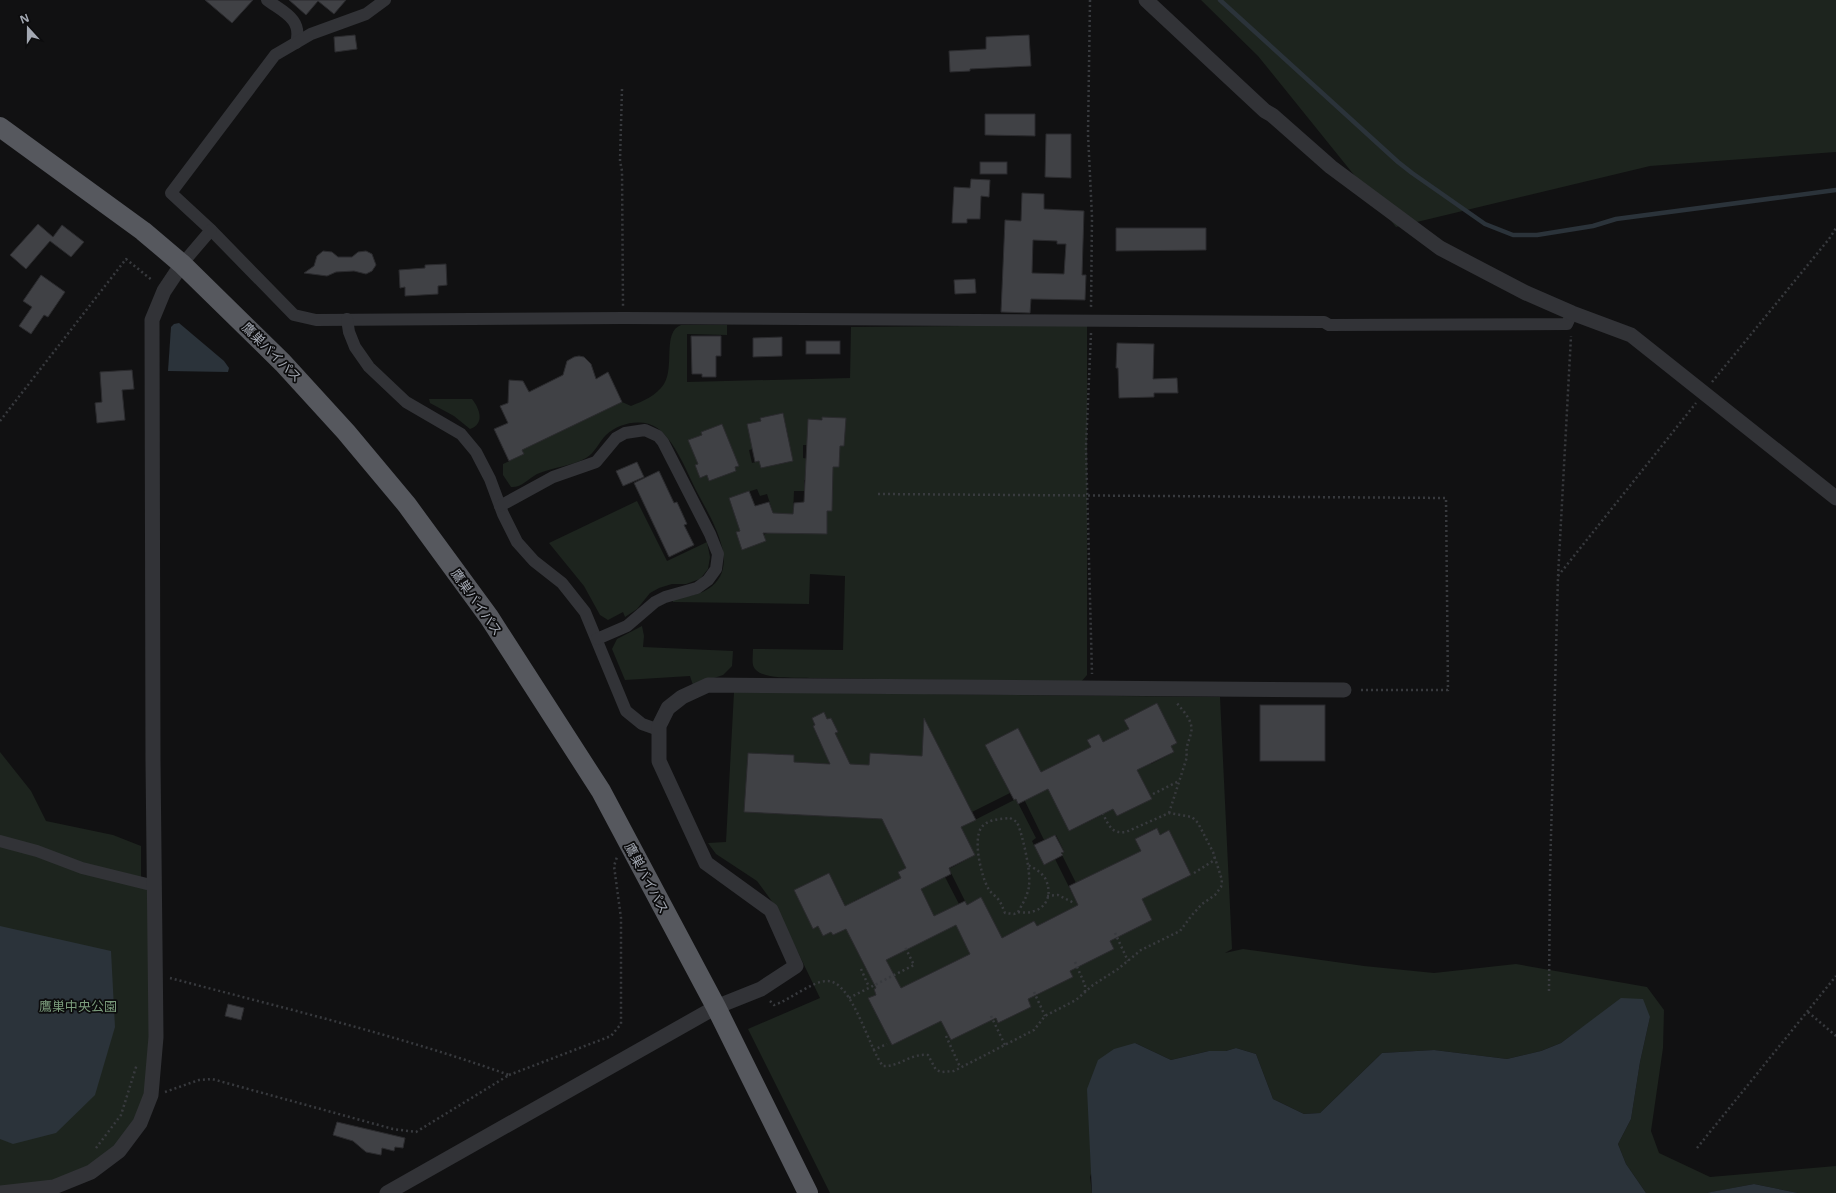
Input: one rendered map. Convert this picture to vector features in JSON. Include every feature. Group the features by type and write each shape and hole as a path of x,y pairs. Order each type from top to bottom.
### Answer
{"highway":[{"name":"鷹巣バイパス","path":"0,127 143,231 182,264 283,363 346,432 407,505 489,617 601,791 716,1007 808,1193"}],"street":[{"path":"267,0 294,20 298,34 296,43"},
{"path":"385,0 366,14 311,34 275,55 171,193 211,230 294,315 316,320 623,318 1324,322 1329,325 1566,324 1572,313"},
{"path":"1146,0 1265,111 1272,115 1331,167 1440,248 1526,293 1572,313 1631,335 1705,392 1836,498"},
{"path":"0,1193 54,1187 91,1172 119,1151 140,1123 151,1094 154,1075 156,1037 153,761 152,320 164,290 182,264 211,230"},
{"path":"347,320 349,332 355,347 369,367 406,402 461,434 476,452 490,479 500,506 517,542 534,561 562,583 585,612 626,711 642,724 659,730"},
{"path":"500,506 553,477 596,462 616,438 625,432 645,430 658,436 663,442 710,534 718,554 716,569 708,580 697,588 665,597 655,602 627,626 597,639"},
{"path":"387,1193 716,1007 762,989 796,966 771,910 706,863 659,761 659,726 668,708 682,697 708,685 1344,690"},
{"path":"0,841 37,851 82,868 155,886"}],"path":[{"path":"1090,0 1088,134 1092,217 1091,321 1086,447 1092,688"},
{"path":"622,89 620,162 622,171 623,318"},
{"path":"1558,577 1829,239 1836,228"},
{"path":"0,421 126,259 164,290"},
{"path":"1549,992 1550,873 1558,577 1572,313"},
{"path":"878,494 1446,498 1448,690 1344,690"},
{"path":"1165,688 1186,714 1192,731 1186,749 1187,757 1169,813"},
{"path":"1153,794 1179,781"},
{"path":"762,989 774,1005 784,1002 808,988 827,981 836,983 849,998 883,1066 890,1067 921,1054 928,1055 936,1070 942,1072 954,1071 1005,1045 1034,1030 1045,1016 1076,1000 1093,985 1118,969 1141,950 1180,930 1202,904 1215,895 1221,887 1222,880 1215,857 1198,823 1192,817 1169,813 1126,832 1120,833 1114,832 1108,826 1103,814"},
{"path":"1018,912 1029,887 1027,865 1017,822 1010,818 997,820 988,822 981,828 978,837 979,866 988,888 1000,901 1005,913 1014,914 1018,912 1028,914 1037,911 1045,905 1048,892 1044,878 1038,871 1027,865"},
{"path":"151,1094 176,1089 199,1080 212,1079 393,1130 416,1132 508,1075 611,1036 621,1024 621,918 614,866 623,833"},
{"path":"1194,873 1213,861 1215,857"},
{"path":"1047,896 1058,895 1074,903"},
{"path":"1116,933 1128,961"},
{"path":"849,998 914,964 905,947"},
{"path":"1075,962 1085,985 1085,992"},
{"path":"861,969 869,987"},
{"path":"156,974 336,1022 465,1059 508,1075"},
{"path":"1697,1148 1836,976"},
{"path":"1034,992 1045,1016"},
{"path":"1808,1012 1836,1036"},
{"path":"991,1016 1005,1045"},
{"path":"946,1036 960,1067"},
{"path":"874,1050 887,1044"},
{"path":"93,1150 122,1115 138,1062"}],"green space":[{"path":"1201,0 1836,0 1836,152 1650,166 1396,227 1258,56"},
{"path":"681,325 727,325 727,335 687,334 687,382 850,378 851,327 1087,325 1087,675 1081,682 786,678 761,674 753,665 753,649 843,650 845,576 810,574 809,604 673,602 673,597 695,595 713,586 723,570 724,559 720,540 714,525 678,453 665,435 657,428 649,424 632,423 615,428 606,435 592,453 581,461 537,474 521,485 511,487 503,475 503,464 524,454 522,450 622,402 631,406 649,398 657,392 664,384 667,377 669,369 670,342 675,329","holes":["783,413 789,440 784,441 789,462 761,468 759,461 752,463 749,450 753,449 747,424 761,421 760,418","808,419 846,419 844,446 840,446 839,467 810,466 810,459 803,458 803,445 807,445","722,424 732,449 728,451 736,471 709,481 707,475 700,478 695,465 698,464 689,440 702,435 701,432","804,480 814,480 832,511 827,511 826,534 788,533 788,514 793,514 794,491 804,491","757,489 760,496 767,494 775,519 770,532 763,535 765,541 742,549 736,533 740,531 729,498"]},
{"path":"429,399 472,399 480,416 478,424 470,429 454,416 430,403"},
{"path":"637,501 667,561 707,542 710,557 708,569 700,579 686,584 672,584 659,588 650,593 637,609 625,617 623,612 608,620 600,615 584,586 549,543"},
{"path":"642,626 644,636 643,647 733,651 732,666 723,675 693,685 690,676 625,680 612,649 617,639"},
{"path":"734,692 1220,697 1232,949 1225,953 1243,949 1364,966 1434,973 1516,964 1647,987 1664,1010 1663,1048 1651,1131 1659,1153 1710,1177 1836,1166 1836,1193 1798,1193 1754,1184 1707,1193 1646,1193 1626,1164 1618,1144 1631,1119 1640,1062 1650,1017 1583,1027 1561,1043 1541,1051 1507,1059 1434,1050 1382,1053 1320,1113 1304,1114 1273,1099 1256,1054 1236,1048 1226,1051 1209,1051 1171,1060 1135,1043 1090,1177 1092,1193 830,1193 748,1029 820,998 776,907 757,881 716,854 708,843 726,842","holes":["1157,703 1177,743 1171,746 1174,752 1151,764 1148,757 1133,762 1151,799 1117,816 1094,770 1085,782 1102,815 1069,831 1048,789 1041,792 1036,781 1019,789 1044,840 1056,835 1064,851 1061,853 1076,883 1131,856 1145,860 1135,839 1156,828 1160,835 1169,830 1191,875 1158,891 1147,869 1131,877 1152,920 1121,935 1091,903 1114,949 1080,966 1050,932 1073,977 1040,993 1010,963 1031,1007 998,1023 981,989 985,1023 951,1040 934,1005 915,1005 927,1028 892,1045 869,998 876,995 874,989 895,978 906,1000 919,979 970,954 959,904 945,877 921,889 942,932 875,912 896,955 866,969 851,938 849,927 833,935 831,932 823,936 818,926 813,929 794,890 829,873 850,915 859,911 854,901 901,878 898,872 906,868 882,819 745,812 748,753 794,755 794,762 836,764 819,740 813,726 824,713 827,719 831,718 838,732 835,733 850,764 869,765 870,753 922,756 924,720 972,812 1010,793 986,745 1037,774 1091,747 1087,740 1099,734 1103,742 1135,742 1124,720"]},
{"name":"鷹巣中央公園","path":"0,752 31,791 46,821 113,835 141,846 141,882 155,886 156,1037 140,1123 91,1172 0,1193"},
{"path":"1016,799 1036,838 1032,841 1044,865 1055,859 1078,905 1037,926 1034,921 1002,938 981,898 967,905 949,869 975,855 961,827"}],"shaded area":[{"path":"179,323 224,361 229,368 228,372 168,371 171,327 174,324"},
{"path":"0,926 111,951 115,1027 95,1095 56,1133 13,1144 0,1139"},
{"path":"1621,998 1643,999 1650,1017 1640,1062 1631,1119 1618,1144 1626,1164 1646,1193 1092,1193 1087,1089 1098,1060 1114,1049 1135,1043 1171,1060 1209,1051 1226,1051 1236,1048 1256,1054 1273,1099 1304,1114 1320,1113 1382,1053 1434,1050 1507,1059 1541,1051 1561,1043"},
{"path":"1754,1184 1798,1193 1707,1193 1711,1192"}],"building":[{"path":"205,0 253,0 232,23"},
{"path":"289,0 346,0 334,14 318,1 306,15"},
{"path":"355,35 357,49 335,52 334,37"},
{"path":"1029,35 1031,66 970,69 970,71 950,72 949,51 986,49 986,37"},
{"path":"985,114 1035,114 1035,136 985,135"},
{"path":"1046,134 1071,134 1071,178 1045,177"},
{"path":"980,162 1007,162 1007,174 980,174"},
{"path":"971,179 990,180 989,197 981,196 980,219 967,219 967,223 952,223 954,187 970,188"},
{"path":"1022,193 1044,194 1044,209 1084,211 1082,275 1086,275 1085,300 1031,299 1030,313 1001,312 1005,220 1021,221","holes":["1033,240 1057,241 1057,244 1066,244 1064,274 1032,273"]},
{"path":"38,224 53,237 62,225 84,242 71,257 50,241 26,269 10,255"},
{"path":"1116,228 1206,228 1206,250 1116,251"},
{"path":"323,251 332,252 338,257 352,257 358,252 366,251 372,254 376,265 372,271 366,274 354,271 336,272 327,276 304,273 314,266 317,256"},
{"path":"446,264 447,285 438,286 438,294 405,296 405,287 400,288 399,270 425,268 425,265"},
{"path":"41,275 65,292 48,317 44,315 31,334 19,326 32,307 23,301"},
{"path":"975,279 976,293 955,294 954,280"},
{"path":"691,336 721,336 721,356 716,356 716,377 702,377 702,374 692,374"},
{"path":"782,337 782,356 753,357 753,338"},
{"path":"806,341 840,341 840,354 806,354"},
{"path":"1117,343 1154,344 1153,379 1177,378 1178,393 1154,393 1154,397 1119,398 1118,368 1116,368"},
{"path":"579,356 584,357 591,364 596,379 608,372 622,402 522,450 524,454 509,461 494,429 508,423 500,406 508,403 509,380 523,381 529,392 563,375 567,361"},
{"path":"132,370 134,389 122,390 125,420 97,423 95,403 102,402 100,372"},
{"path":"783,413 793,461 761,468 759,461 755,462 747,424 761,421 760,418"},
{"path":"822,417 846,418 844,446 840,446 839,467 833,467 832,511 827,511 827,534 763,533 766,541 742,550 736,532 740,531 729,498 749,491 755,506 769,502 773,513 793,514 794,503 804,502 808,419 822,420"},
{"path":"722,424 739,466 735,467 736,471 709,481 707,475 700,478 695,465 698,464 688,440 702,435 701,432"},
{"path":"637,462 644,477 623,486 616,471"},
{"path":"659,471 674,503 677,502 687,524 684,525 694,545 669,557 634,483"},
{"path":"1157,703 1177,743 1171,746 1174,752 1137,770 1152,799 1117,816 1113,809 1069,831 1048,789 1018,804 1016,799 1014,800 985,745 1018,728 1041,772 1091,747 1087,740 1099,734 1103,742 1129,729 1124,720"},
{"path":"1260,705 1325,705 1325,761 1260,761"},
{"path":"824,712 827,719 831,718 838,732 835,733 850,764 869,765 870,753 922,756 924,718 976,820 961,827 975,855 949,868 951,874 921,889 934,916 965,901 967,905 981,897 1002,938 1034,921 1037,926 1078,905 1069,886 1141,851 1135,839 1157,828 1160,835 1169,830 1191,875 1142,899 1152,920 1110,941 1114,949 1070,971 1073,977 1028,999 1031,1007 998,1023 996,1018 951,1040 941,1021 892,1045 868,998 876,995 874,989 876,988 846,929 833,935 831,932 823,936 818,926 813,929 794,890 829,873 845,906 901,878 898,872 906,868 882,819 744,812 748,753 794,755 794,762 830,764 813,726 815,725 812,718","holes":["956,925 970,954 901,988 886,960"]},
{"path":"1055,835 1064,852 1061,853 1063,855 1044,865 1034,845"},
{"path":"228,1004 244,1008 241,1020 225,1016"},
{"path":"337,1122 405,1138 403,1148 395,1147 394,1151 382,1148 381,1155 366,1152 353,1141 333,1135"}],"waterway":[{"path":"1220,0 1398,162 1485,224 1513,235 1537,235 1593,226 1616,219 1836,190"}]}
